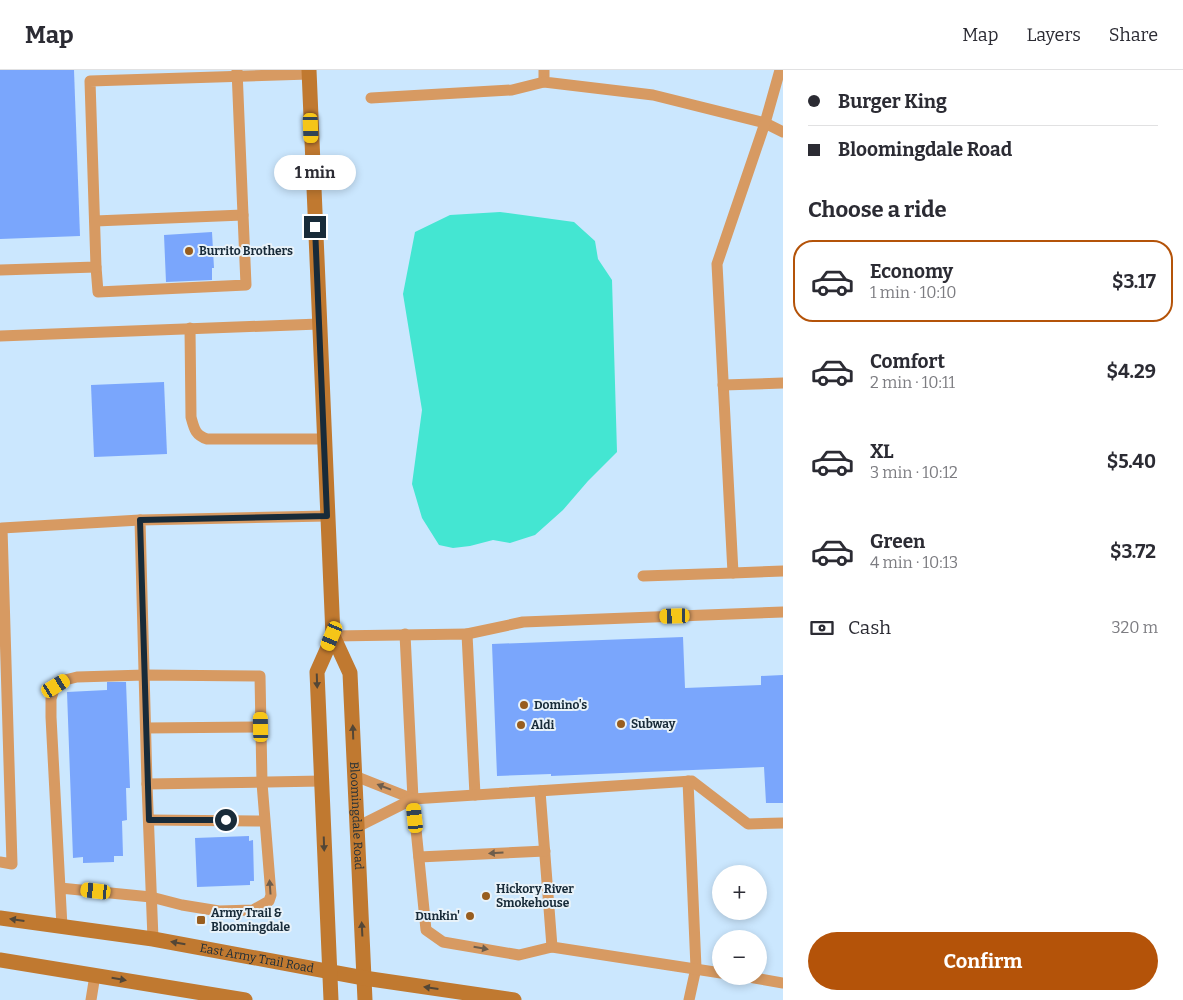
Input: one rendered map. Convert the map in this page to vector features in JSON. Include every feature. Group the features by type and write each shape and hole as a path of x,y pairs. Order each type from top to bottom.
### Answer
{"main road":[{"name":"Bloomingdale Road","path":"309,72 332,636 350,673 365,1000"},
{"name":"Bloomingdale Road","path":"331,1000 317,672 332,636"},
{"name":"East Army Trail Road","path":"0,918 153,939 364,978 514,1000"},
{"path":"0,960 95,975 199,996 245,1000"}],"lane":[{"path":"733,573 717,264 765,123 780,70"},
{"path":"237,73 246,285 98,292 90,81 137,75 237,73 309,72"},
{"path":"371,98 512,90 544,76 653,95 765,123 783,132"},
{"path":"95,221 243,215"},
{"path":"0,270 96,267"},
{"path":"0,336 319,324"},
{"path":"190,328 191,417 194,431 200,437 207,439 324,439"},
{"path":"723,386 783,383"},
{"path":"0,862 12,864 4,722 2,528 140,520 327,516"},
{"path":"140,520 153,939"},
{"path":"643,576 783,571"},
{"path":"332,636 467,634 523,622 783,612"},
{"path":"405,634 413,799 426,930 443,942 519,955 552,947 712,971"},
{"path":"467,634 475,795"},
{"path":"60,888 151,897 182,905 219,911 253,910 269,902 262,783 260,676 145,675 77,677 64,680 56,686 51,699 51,717 62,927"},
{"path":"146,728 261,727"},
{"path":"354,776 413,799"},
{"path":"147,784 322,781"},
{"path":"356,827 413,799 688,781 692,781 748,824 783,823"},
{"path":"688,781 696,968 689,1000"},
{"path":"540,791 552,947"},
{"path":"149,820 264,821"},
{"path":"419,857 545,851"},
{"path":"91,1000 95,975"},
{"path":"767,980 783,983"}],"shaded area":[{"path":"500,212 574,222 595,241 598,259 612,280 617,452 563,510 535,535 510,543 493,540 453,548 439,545 422,518 412,484 422,410 403,294 415,232 450,215"}],"building":[{"path":"0,70 74,70 80,236 0,239"},
{"name":"Burrito Brothers","path":"212,232 214,268 212,268 212,280 166,282 164,235"},
{"path":"164,382 167,454 94,457 91,385"},
{"path":"683,637 685,688 761,685 761,676 783,675 783,803 766,803 764,767 551,776 551,774 497,776 492,644"},
{"path":"107,682 126,682 130,788 126,788 127,820 122,821 123,856 114,856 114,862 83,863 83,857 73,858 67,692 107,690"},
{"path":"249,836 249,841 253,840 254,881 250,881 250,885 197,887 195,838"}],"place":[{"name":"Burrito Brothers","path":"189,251"},
{"name":"Domino's","path":"524,705"},
{"name":"Subway","path":"621,724"},
{"name":"Aldi","path":"521,725"},
{"name":"Hickory River Smokehouse","path":"486,896"},
{"name":"Dunkin'","path":"470,916"},
{"name":"Army Trail & Bloomingdale","path":"201,920"}],"route":[{"path":"226,820 149,820 140,520 327,516 315,227"}]}
